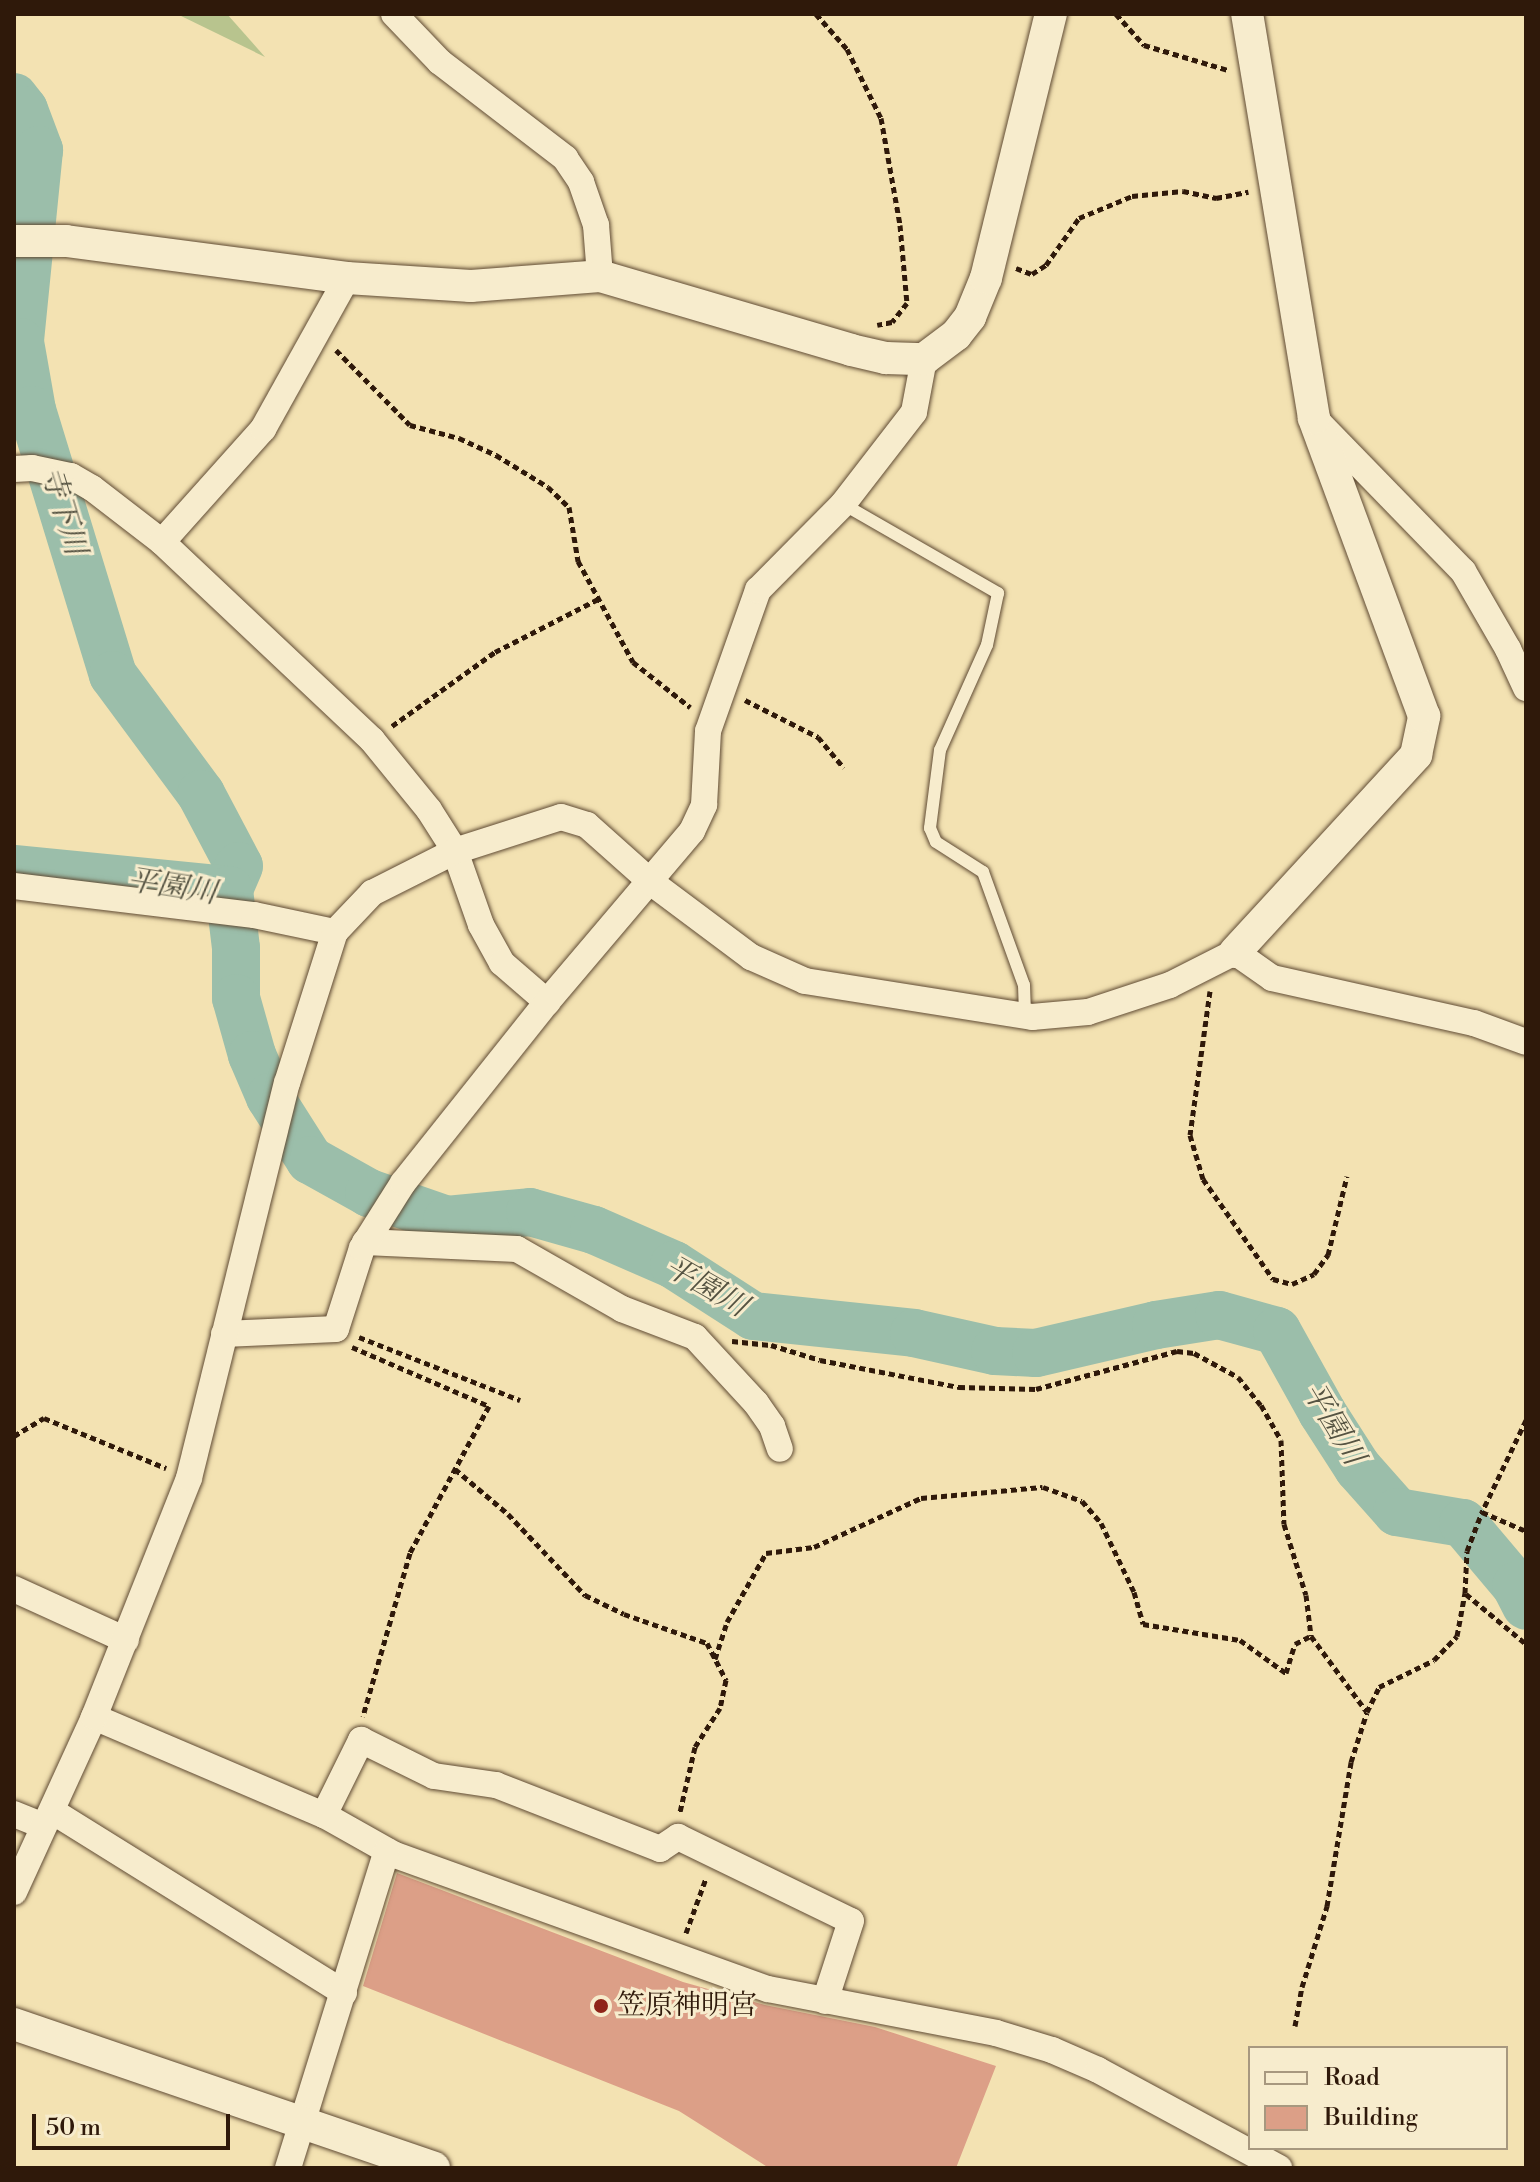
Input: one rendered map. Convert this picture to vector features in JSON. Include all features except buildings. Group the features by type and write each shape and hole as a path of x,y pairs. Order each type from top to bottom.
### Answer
{"street":[{"path":"394,14 440,62 565,158 581,182 596,225 600,276"},
{"path":"14,241 66,241 347,278 471,286 600,276 851,350 886,358 924,359 956,335 970,317 986,278 1051,14"},
{"path":"14,1892 94,1717 189,1478 287,1083 335,932 372,893 455,851 561,817 587,825 652,883 751,957 805,981 1025,1016 1088,1012 1170,985 1221,959 1416,755 1424,716 1314,418 1247,14"},
{"path":"162,542 263,429 347,278"},
{"path":"224,1334 336,1329 372,1231 403,1183 547,1002 652,883 692,831 704,805 708,731 758,590 843,504 914,412 924,359"},
{"path":"1314,418 1463,571 1508,649 1526,688"},
{"path":"23,469 71,476 162,542 372,740 429,810 455,851 481,925 502,963 547,1002"},
{"path":"14,886 254,915 335,932"},
{"path":"1221,959 1272,978 1474,1023 1526,1042"},
{"path":"372,1231 517,1249 622,1309 695,1337 756,1403 772,1426 780,1449"},
{"path":"14,1589 126,1640"},
{"path":"94,1717 324,1815 387,1851 768,1989 996,2033 1052,2050 1098,2070 1279,2168"},
{"path":"324,1815 361,1740 434,1776 496,1785 660,1849 678,1837 851,1921 825,2001"},
{"path":"14,1814 48,1818 344,1993"},
{"path":"288,2168 387,1851"},
{"path":"14,2024 434,2168"}],"lane":[{"path":"843,504 998,593 987,645 940,750 930,828 936,842 983,872 1024,985 1025,1016"}],"path":[{"path":"816,14 847,49 881,118 900,225 907,303 892,322 861,327 851,350"},
{"path":"1116,14 1144,45 1158,52 1233,72 1256,67"},
{"path":"1012,267 1032,274 1046,265 1079,218 1132,196 1183,191 1216,198 1276,188"},
{"path":"311,342 331,346 410,425 459,438 496,455 548,487 569,507 578,561 633,662 687,703 708,731"},
{"path":"372,740 495,652 598,599"},
{"path":"722,688 818,737 844,768"},
{"path":"1221,959 1210,993 1190,1135 1203,1179 1273,1279 1292,1284 1314,1274 1328,1255 1347,1176"},
{"path":"336,1329 412,1355 520,1400"},
{"path":"336,1329 342,1340 360,1352 417,1372 489,1406 410,1553 366,1698 361,1740"},
{"path":"695,1337 771,1345 820,1360 959,1387 1036,1389 1177,1351 1194,1353 1238,1377 1261,1405 1281,1440 1284,1524 1306,1595 1311,1636 1367,1712"},
{"path":"14,1436 44,1418 189,1478"},
{"path":"1295,2026 1302,1987 1327,1906 1351,1762 1367,1712 1379,1687 1434,1660 1457,1636 1465,1593 1467,1551 1526,1420"},
{"path":"455,1469 508,1514 585,1595 624,1614 707,1643 726,1680 720,1708 695,1747 678,1837"},
{"path":"715,1659 727,1622 766,1553 814,1547 921,1498 1043,1487 1082,1501 1101,1523 1134,1592 1143,1624 1240,1640 1286,1673 1295,1644 1311,1636"},
{"path":"1482,1512 1526,1531"},
{"path":"1465,1593 1526,1644"},
{"path":"677,1956 715,1855"}],"green space":[{"path":"177,14 227,14 265,57"}],"waterway":[{"name":"寺下川","path":"14,97 24,110 39,150 20,342 32,410 113,675 201,794 239,866 229,890"},
{"name":"平園川","path":"14,869 229,890"},
{"name":"平園川","path":"229,890 236,948 236,998 252,1055 270,1097 310,1160 369,1193 447,1220 530,1212 594,1230 674,1265 753,1316 914,1333 995,1351 1036,1353 1156,1325 1219,1315 1277,1331 1322,1412 1358,1468 1397,1512 1463,1523 1516,1586 1526,1606"}],"place":[{"name":"笠原神明宮","path":"601,2006"}]}
